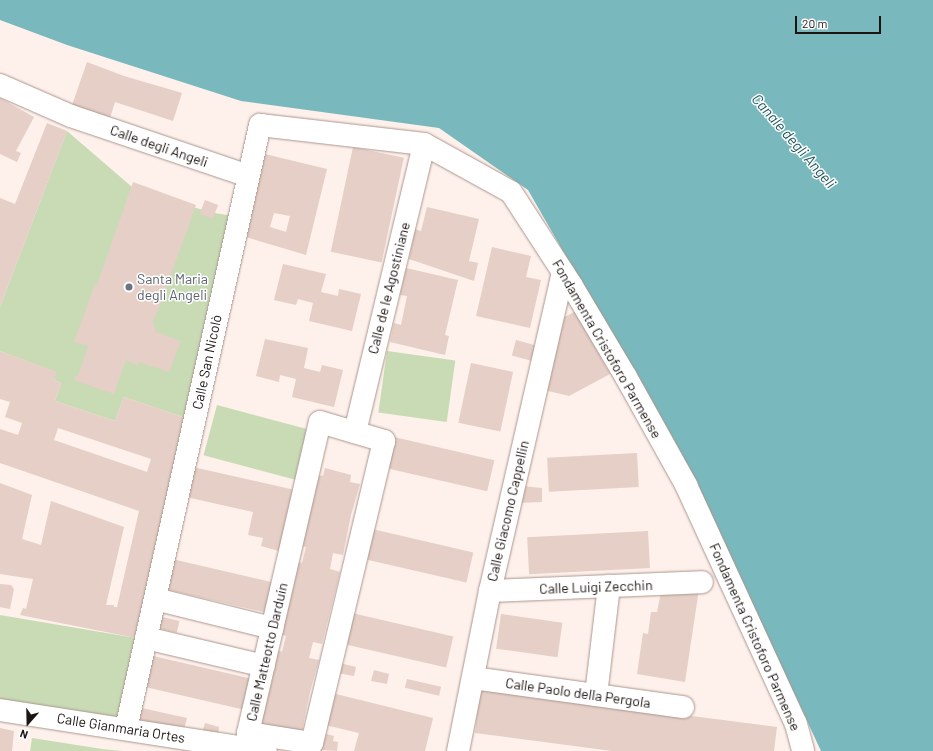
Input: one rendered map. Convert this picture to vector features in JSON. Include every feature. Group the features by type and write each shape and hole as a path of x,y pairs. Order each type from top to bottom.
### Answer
{"street":[{"name":"Calle degli Angeli","path":"0,85 71,116 248,176"},
{"name":"Calle San Nicolò","path":"126,729 260,125"},
{"name":"Fondamenta Cristoforo Parmense","path":"260,125 424,144 511,192 563,272 626,377 686,485 796,724 803,751"},
{"name":"Calle de le Agostiniane","path":"355,432 424,144"},
{"name":"Calle Giacomo Cappellin","path":"458,751 490,591 563,272"},
{"name":"Calle Matteotto Darduin","path":"320,422 355,432 384,441 312,744 248,733 320,422"},
{"name":"Calle Luigi Zecchin","path":"490,591 702,582"},
{"path":"596,695 610,586"},
{"path":"155,599 272,628"},
{"path":"146,638 264,666"},
{"name":"Calle Paolo della Pergola","path":"473,678 683,707"},
{"name":"Calle Gianmaria Ortes","path":"0,710 266,751"}],"green space":[{"path":"67,131 139,193 215,213 233,216 186,418 124,397 115,421 55,401 61,383 54,380 56,372 0,351 0,307"},
{"path":"387,351 455,361 447,422 378,412"},
{"path":"217,405 309,430 295,480 204,455"},
{"path":"0,615 136,638 117,721 0,702"},
{"path":"32,738 102,749 122,751 30,751"}],"water":[{"name":"Canale degli Angeli","path":"0,0 933,0 933,751 821,751 695,481 528,190 439,128 241,101 67,45 0,20"}],"building":[{"path":"87,62 124,76 182,93 173,121 115,102 109,121 71,108"},
{"path":"0,98 34,117 16,151 21,153 17,162 0,154"},
{"path":"47,123 67,131 0,307 0,198 15,204"},
{"path":"353,147 404,158 382,262 331,252"},
{"path":"265,154 327,169 306,255 246,237","holes":["274,213 290,216 286,232 270,227"]},
{"name":"Santa Maria degli Angeli","path":"133,182 196,205 153,321 156,332 181,341 169,372 139,362 138,366 126,360 114,394 74,380 76,376 78,376 88,346 74,342 95,284 97,285"},
{"path":"205,200 218,205 213,219 200,214"},
{"path":"427,207 479,219 469,261 478,263 474,281 409,259 415,229 421,231"},
{"path":"492,247 531,256 526,277 541,280 530,328 476,316"},
{"path":"283,264 326,274 321,292 338,296 339,289 361,294 352,331 309,321 313,303 298,299 296,305 274,300"},
{"path":"406,268 458,280 445,335 449,336 445,355 390,342 394,323 401,325 407,296 400,295"},
{"path":"576,311 610,374 569,396 544,390 561,319"},
{"path":"265,339 308,348 304,368 320,372 322,365 343,370 334,407 292,397 296,379 280,375 279,382 256,376"},
{"path":"516,340 535,345 531,361 512,355"},
{"path":"0,351 57,372 54,380 61,383 55,401 115,421 124,397 186,418 136,638 20,615 23,608 26,609 33,579 0,574 0,483 32,495 22,539 41,545 51,501 124,527 106,605 114,605 114,607 117,607 139,511 0,463 0,429 18,435 22,423 5,417 10,402 0,399","holes":["58,428 151,459 147,472 54,440"]},
{"path":"471,363 513,372 500,432 458,423"},
{"path":"394,437 494,460 487,491 387,468"},
{"path":"637,453 639,487 549,492 547,458"},
{"path":"193,467 295,490 279,551 261,546 263,538 248,535 253,512 186,497"},
{"path":"325,468 351,475 350,482 360,484 351,515 343,555 333,553 330,569 340,572 322,644 313,642 309,658 319,660 310,692 302,731 258,730 277,650 282,652 286,636 281,635 298,562 302,563 306,547 301,546 318,475 323,476"},
{"path":"522,486 542,488 542,502 518,503"},
{"path":"372,529 473,552 466,583 365,559"},
{"path":"648,531 650,568 529,574 527,537"},
{"path":"172,559 273,582 266,613 165,589"},
{"path":"0,584 11,585 14,589 10,609 0,607"},
{"path":"699,589 685,682 637,674 643,633 648,634 651,612 657,612 661,592"},
{"path":"352,613 453,636 446,668 345,644"},
{"path":"501,614 562,623 558,657 496,649"},
{"path":"158,616 179,621 177,633 155,628"},
{"path":"149,655 250,678 243,710 142,686"},
{"path":"340,663 356,667 354,676 337,673"},
{"path":"374,670 389,674 387,684 371,681"},
{"path":"407,679 441,687 439,696 405,688"},
{"path":"480,689 777,727 774,751 612,751 475,733"},
{"path":"332,693 433,718 425,751 354,751 359,733 325,725"},
{"path":"137,707 187,718 184,730 134,723"},
{"path":"205,723 219,727 218,736 202,733"},
{"path":"0,728 14,731 12,751 0,751"},
{"path":"323,733 334,736 333,741 338,742 337,751 319,750"}],"place":[{"name":"Santa Maria degli Angeli","path":"129,287"}]}
